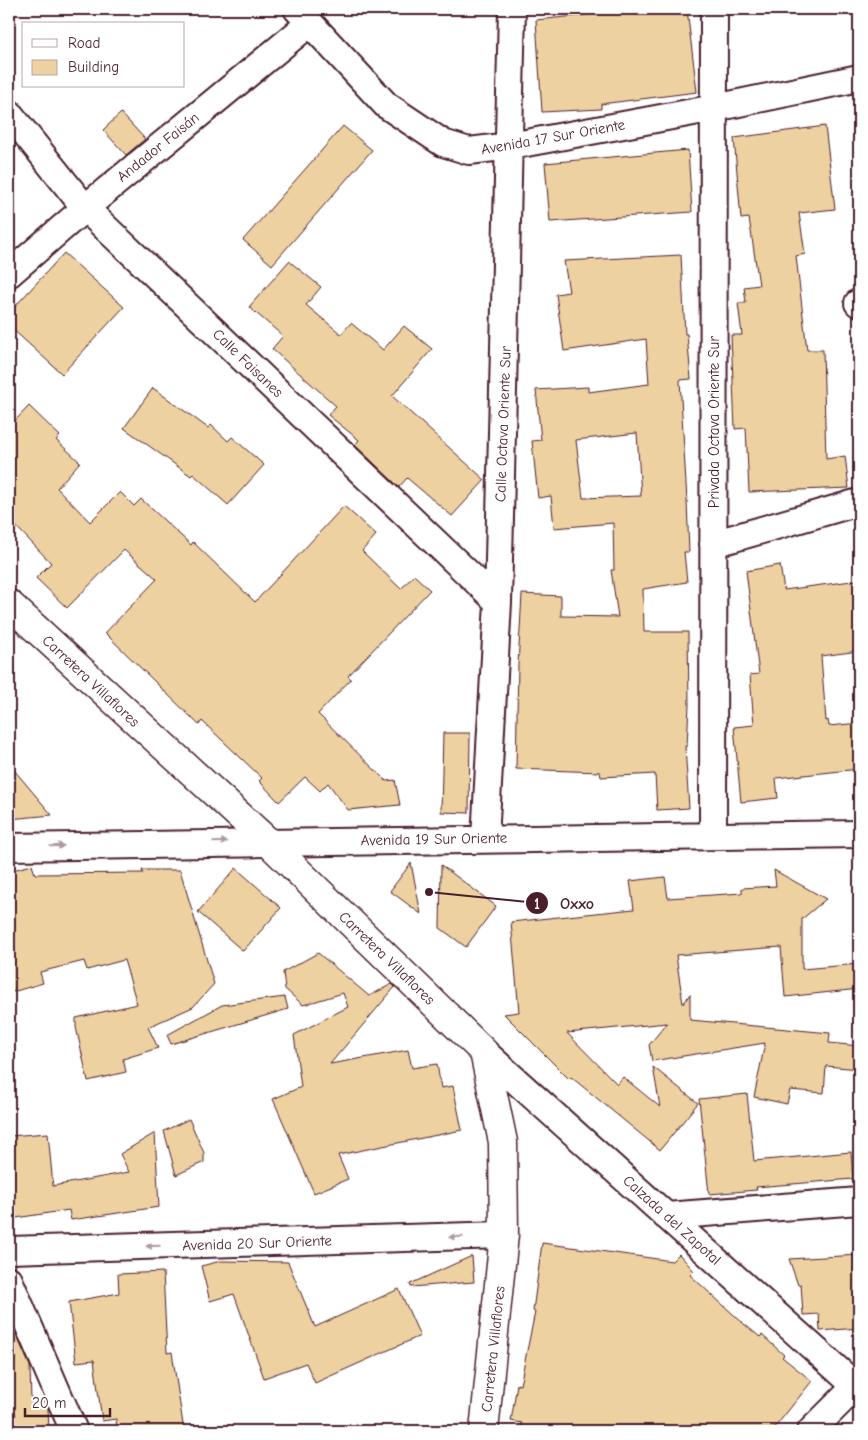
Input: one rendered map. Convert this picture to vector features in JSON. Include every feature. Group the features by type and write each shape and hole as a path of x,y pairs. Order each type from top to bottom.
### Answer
{"main road":[{"name":"Carretera Villaflores","path":"9,604 267,842 484,1052 503,1142 504,1235 484,1431"}],"street":[{"name":"Calle Octava Oriente Sur","path":"484,839 498,602 512,9"},
{"name":"Privada Octava Oriente Sur","path":"713,836 714,9"},
{"name":"Avenida 17 Sur Oriente","path":"303,16 386,104 442,143 469,151 510,146 715,108 859,78"},
{"name":"Andador Faisán","path":"9,274 303,16"},
{"name":"Calle Faisanes","path":"9,113 85,208 498,602"},
{"path":"713,544 859,502"},
{"name":"Avenida 19 Sur Oriente","path":"9,847 859,834"},
{"name":"Calzada del Zapotal","path":"484,1052 858,1387"},
{"path":"666,1216 859,1201"},
{"name":"Avenida 20 Sur Oriente","path":"9,1250 504,1235"},
{"path":"9,1280 74,1431"},
{"path":"812,1431 858,1387"}],"building":[{"path":"626,9 687,9 697,92 601,104 601,109 542,112 536,20 626,11"},
{"path":"121,113 145,139 126,155 103,130"},
{"path":"343,126 372,150 272,265 243,240"},
{"path":"825,126 835,209 799,213 805,254 796,256 807,350 823,350 826,459 845,456 849,488 749,492 746,428 735,429 731,335 742,335 738,303 746,303 744,287 759,285 749,218 741,219 734,138"},
{"path":"688,150 692,212 550,222 545,163"},
{"path":"64,253 124,307 62,374 9,326 9,313"},
{"path":"681,255 685,334 687,334 691,379 680,380 689,552 684,552 687,582 643,589 644,632 688,632 689,705 687,746 685,746 689,808 657,810 655,774 601,777 600,772 516,769 518,665 522,594 561,596 561,616 618,617 611,570 614,570 613,523 554,528 551,496 538,498 532,441 541,440 536,390 588,387 588,392 649,384 646,339 564,351 556,294 569,292 564,261","holes":["637,433 641,496 583,498 576,440"]},
{"path":"289,261 321,287 306,305 341,334 351,323 383,350 404,326 432,349 392,396 485,480 452,516 407,478 399,487 355,445 359,440 328,415 336,406 272,349 283,336 249,307"},
{"path":"153,388 208,428 211,425 228,441 232,437 264,465 228,505 193,474 191,476 124,428"},
{"path":"29,406 60,436 56,440 80,462 57,488 90,522 120,492 134,506 141,499 191,545 193,542 255,602 344,506 376,535 362,551 401,589 414,575 430,590 348,676 351,679 318,714 386,781 395,780 400,805 348,810 328,783 320,791 305,777 279,802 259,781 262,778 202,721 199,725 105,633 157,579 124,550 67,608 36,578 51,563 9,519 9,427"},
{"path":"780,565 784,590 859,580 859,651 821,656 826,721 828,720 829,726 859,723 859,769 776,778 778,798 741,802 734,727 754,725 750,675 759,674 746,571"},
{"path":"443,733 470,733 469,813 441,812"},
{"path":"9,764 52,815 9,819"},
{"path":"411,863 421,914 390,891"},
{"path":"32,865 35,874 143,873 142,870 180,870 214,984 193,1007 148,1027 158,1048 123,1059 126,1072 88,1081 76,1027 76,1018 137,1004 124,960 87,970 84,961 40,972 43,983 9,993 9,871"},
{"path":"441,865 496,906 466,947 440,928"},
{"path":"236,868 281,908 243,951 198,912"},
{"path":"774,870 826,899 802,919 802,969 859,964 859,989 785,997 781,947 676,955 683,1004 690,994 690,1020 830,1033 829,1043 859,1046 859,1069 826,1066 824,1093 790,1090 787,1104 754,1097 765,1043 652,1061 649,1045 667,1023 567,1033 617,1084 623,1077 660,1107 653,1067 698,1103 660,1150 571,1077 569,1079 504,1014 519,1012 511,922 634,909 630,881 665,877 668,898 742,893 742,888 776,886"},
{"path":"318,953 369,996 392,984 395,987 330,1064 408,1050 412,1068 437,1064 441,1088 453,1086 462,1130 338,1155 348,1179 314,1193 273,1099 301,1087 294,1035 348,1007 343,993 303,1005 285,989 283,972"},
{"path":"285,997 288,1009 171,1044 167,1035 222,1005"},
{"path":"747,1094 754,1161 851,1152 853,1179 756,1187 757,1190 709,1194 699,1099"},
{"path":"189,1119 204,1153 204,1162 176,1175 164,1131"},
{"path":"48,1133 53,1186 129,1172 120,1154 155,1133 159,1207 71,1220 69,1210 9,1219 9,1136"},
{"path":"542,1243 672,1261 679,1254 694,1271 690,1275 744,1324 760,1337 762,1335 784,1355 782,1357 812,1381 772,1431 520,1431 522,1423 511,1421 517,1384 520,1385 535,1312 533,1311"},
{"path":"859,1255 859,1328 820,1331 819,1314 803,1315 801,1284 798,1285 789,1259"},
{"path":"472,1256 474,1282 411,1287 410,1284"},
{"path":"221,1261 288,1262 315,1327 399,1289 420,1336 315,1383 306,1363 264,1378 234,1294 210,1301 201,1266"},
{"path":"163,1272 167,1353 172,1352 184,1431 117,1431 116,1419 102,1421 94,1360 76,1362 69,1302 119,1293 118,1274"},
{"path":"9,1330 14,1330 30,1366 31,1401 45,1401 48,1408 49,1431 9,1431"}],"place":[{"name":"Oxxo","path":"429,892"}]}
